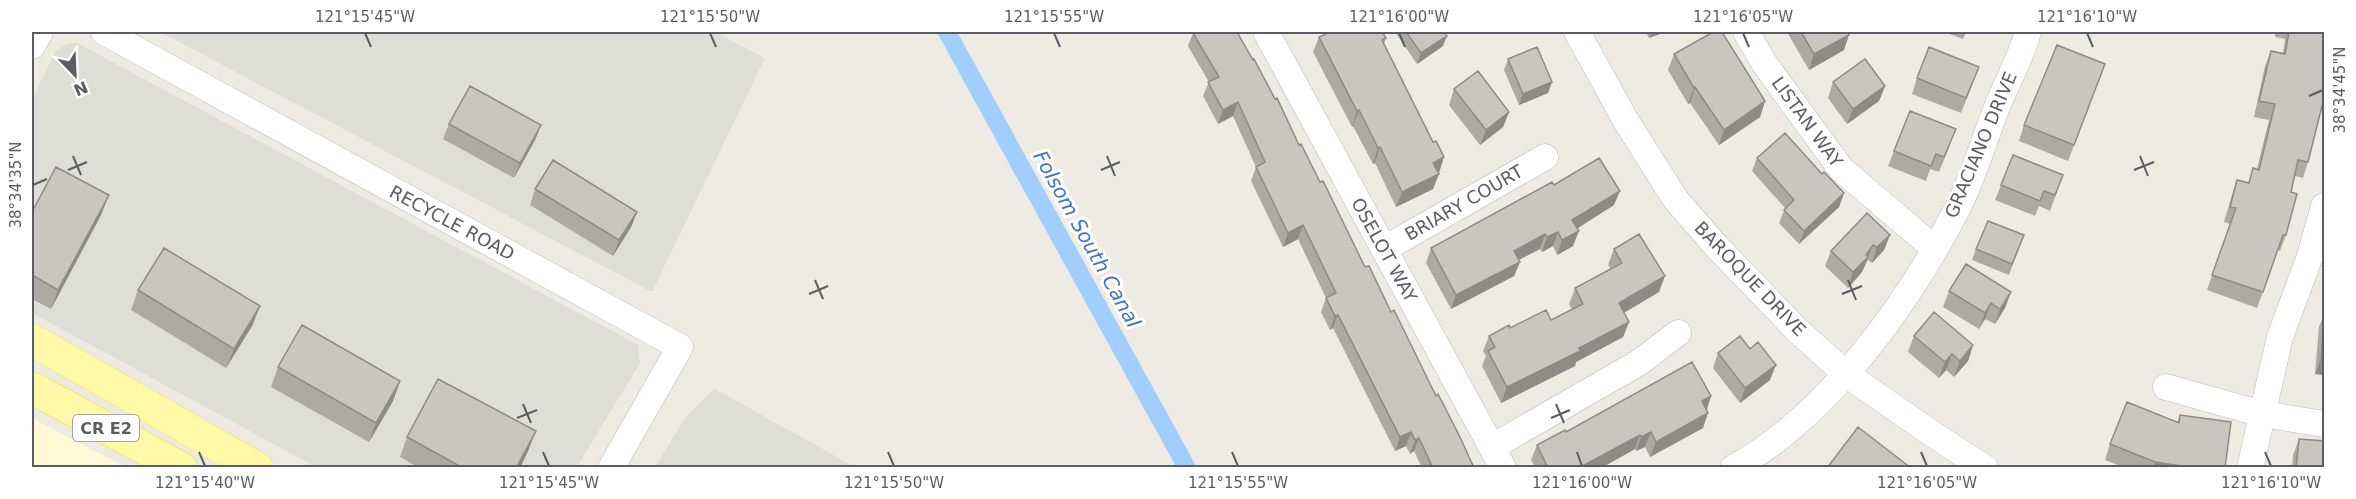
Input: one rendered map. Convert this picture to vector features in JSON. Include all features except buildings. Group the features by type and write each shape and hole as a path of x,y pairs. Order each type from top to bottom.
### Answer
{"main road":[{"name":"CR E2","path":"32,340 257,468"},
{"name":"CR E2","path":"32,388 181,468"}],"street":[{"path":"32,46 40,32"},
{"name":"RECYCLE ROAD","path":"104,32 680,347 611,468"},
{"name":"BAROQUE DRIVE","path":"1577,32 1626,121 1676,200 1718,248 1797,330 1846,374 1985,468"},
{"name":"LISTAN WAY","path":"1746,32 1764,63 1841,170 1935,249"},
{"name":"GRACIANO DRIVE","path":"1744,465 1777,438 1846,374 1902,302 1956,211 2028,32"},
{"name":"OSELOT WAY","path":"1276,35 1384,249 1497,458"},
{"name":"BRIARY COURT","path":"1384,249 1545,157"},
{"path":"2250,468 2280,337 2310,256 2325,206"},
{"path":"1497,458 1640,362 1678,333"},
{"path":"2166,387 2262,414 2325,424"}],"shaded area":[{"path":"160,32 715,32 765,58 652,292"},
{"path":"68,43 77,43 638,345 640,363 577,467 316,467 32,313 32,99 56,51"},
{"path":"715,388 855,467 655,467 686,417"},
{"path":"32,418 64,435 126,467 32,467"}],"waterway":[{"name":"Folsom South Canal","path":"947,32 1187,468"}]}
